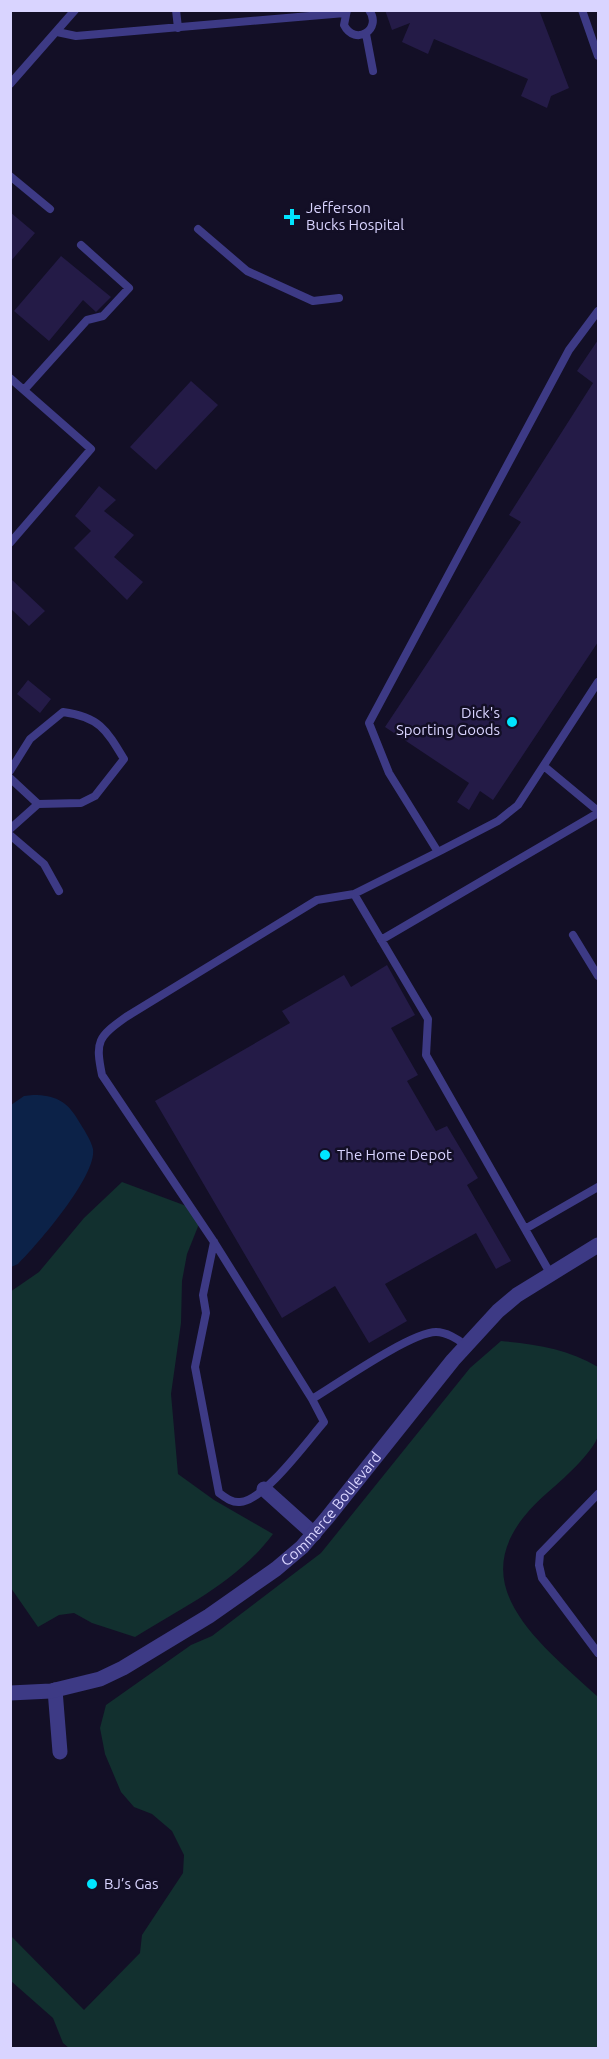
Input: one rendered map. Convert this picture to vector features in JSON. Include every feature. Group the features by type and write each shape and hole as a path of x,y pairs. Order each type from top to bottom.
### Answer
{"street":[{"name":"Commerce Boulevard","path":"10,1693 55,1690 100,1679 133,1662 243,1593 276,1569 314,1534 465,1345 498,1311 550,1274 598,1245"},
{"path":"264,1489 314,1534"},
{"path":"55,1690 60,1752"}],"lane":[{"path":"10,84 75,10"},
{"path":"176,10 178,28"},
{"path":"369,10 372,24 366,34 373,71"},
{"path":"582,10 598,56"},
{"path":"57,32 76,36 346,12 344,25 349,33 357,36 366,34"},
{"path":"10,176 50,209"},
{"path":"198,229 247,272 314,302 339,298"},
{"path":"24,390 87,320 103,316 129,288 81,245"},
{"path":"438,852 389,773 369,723 569,350 598,311"},
{"path":"10,378 91,448 10,543"},
{"path":"214,1242 203,1295 206,1313 195,1366 219,1493 229,1500 242,1502 259,1495 324,1422 214,1242 102,1075 97,1050 102,1034 317,900 354,894 506,815 518,805 545,767 598,682"},
{"path":"10,771 30,739 63,711 86,715 109,734 124,759 95,796 81,803 38,804 10,829"},
{"path":"381,940 598,812 545,767"},
{"path":"10,778 38,804"},
{"path":"10,836 44,864 59,891"},
{"path":"354,894 428,1019 426,1055 550,1274"},
{"path":"573,935 598,976"},
{"path":"525,1229 598,1187"},
{"path":"312,1399 408,1341 435,1332 457,1338 465,1345"},
{"path":"598,1494 540,1554 539,1564 542,1578 598,1653"}],"green space":[{"path":"122,1182 189,1207 199,1224 187,1254 182,1281 181,1323 171,1394 178,1474 214,1500 273,1534 244,1566 227,1579 191,1604 135,1637 92,1623 74,1613 59,1615 38,1627 11,1588 10,1292 39,1272 84,1218"},
{"path":"501,1341 551,1348 598,1367 600,1420 595,1442 576,1466 519,1523 505,1551 504,1578 512,1603 527,1628 548,1651 598,1697 598,2048 69,2048 63,2043 53,2018 11,1981 11,1936 84,2010 140,1953 142,1935 183,1873 184,1855 172,1831 152,1814 134,1807 121,1792 105,1754 100,1728 106,1705 191,1645 212,1636 321,1553 470,1368"}],"water":[{"path":"33,1095 60,1100 74,1113 91,1142 92,1161 86,1176 64,1210 27,1255 11,1267 11,1105 24,1096"}],"building":[{"path":"385,10 539,10 569,88 551,96 547,108 521,96 528,79 434,39 428,54 402,42 410,23 392,30"},
{"path":"10,212 35,233 10,262"},
{"path":"61,256 111,297 96,312 83,300 49,341 14,311"},
{"path":"598,340 598,642 493,800 480,791 469,810 457,802 469,783 385,727 521,522 509,515 593,383 577,371"},
{"path":"191,381 218,405 156,470 130,447"},
{"path":"99,486 116,500 104,511 134,535 114,557 143,582 127,600 74,548 91,531 75,516"},
{"path":"10,578 45,611 29,626 10,608"},
{"path":"28,680 51,699 40,713 17,694"},
{"name":"The Home Depot","path":"387,965 415,1015 391,1028 418,1075 407,1081 436,1131 447,1126 478,1178 467,1185 511,1261 496,1269 476,1233 385,1284 407,1321 369,1343 335,1286 282,1318 155,1101 290,1023 282,1011 344,975 351,987"}],"place":[{"name":"Jefferson Bucks Hospital","path":"292,217"},
{"name":"Dick's Sporting Goods","path":"512,722"},
{"name":"The Home Depot","path":"325,1155"},
{"name":"BJ’s Gas","path":"92,1884"}]}
